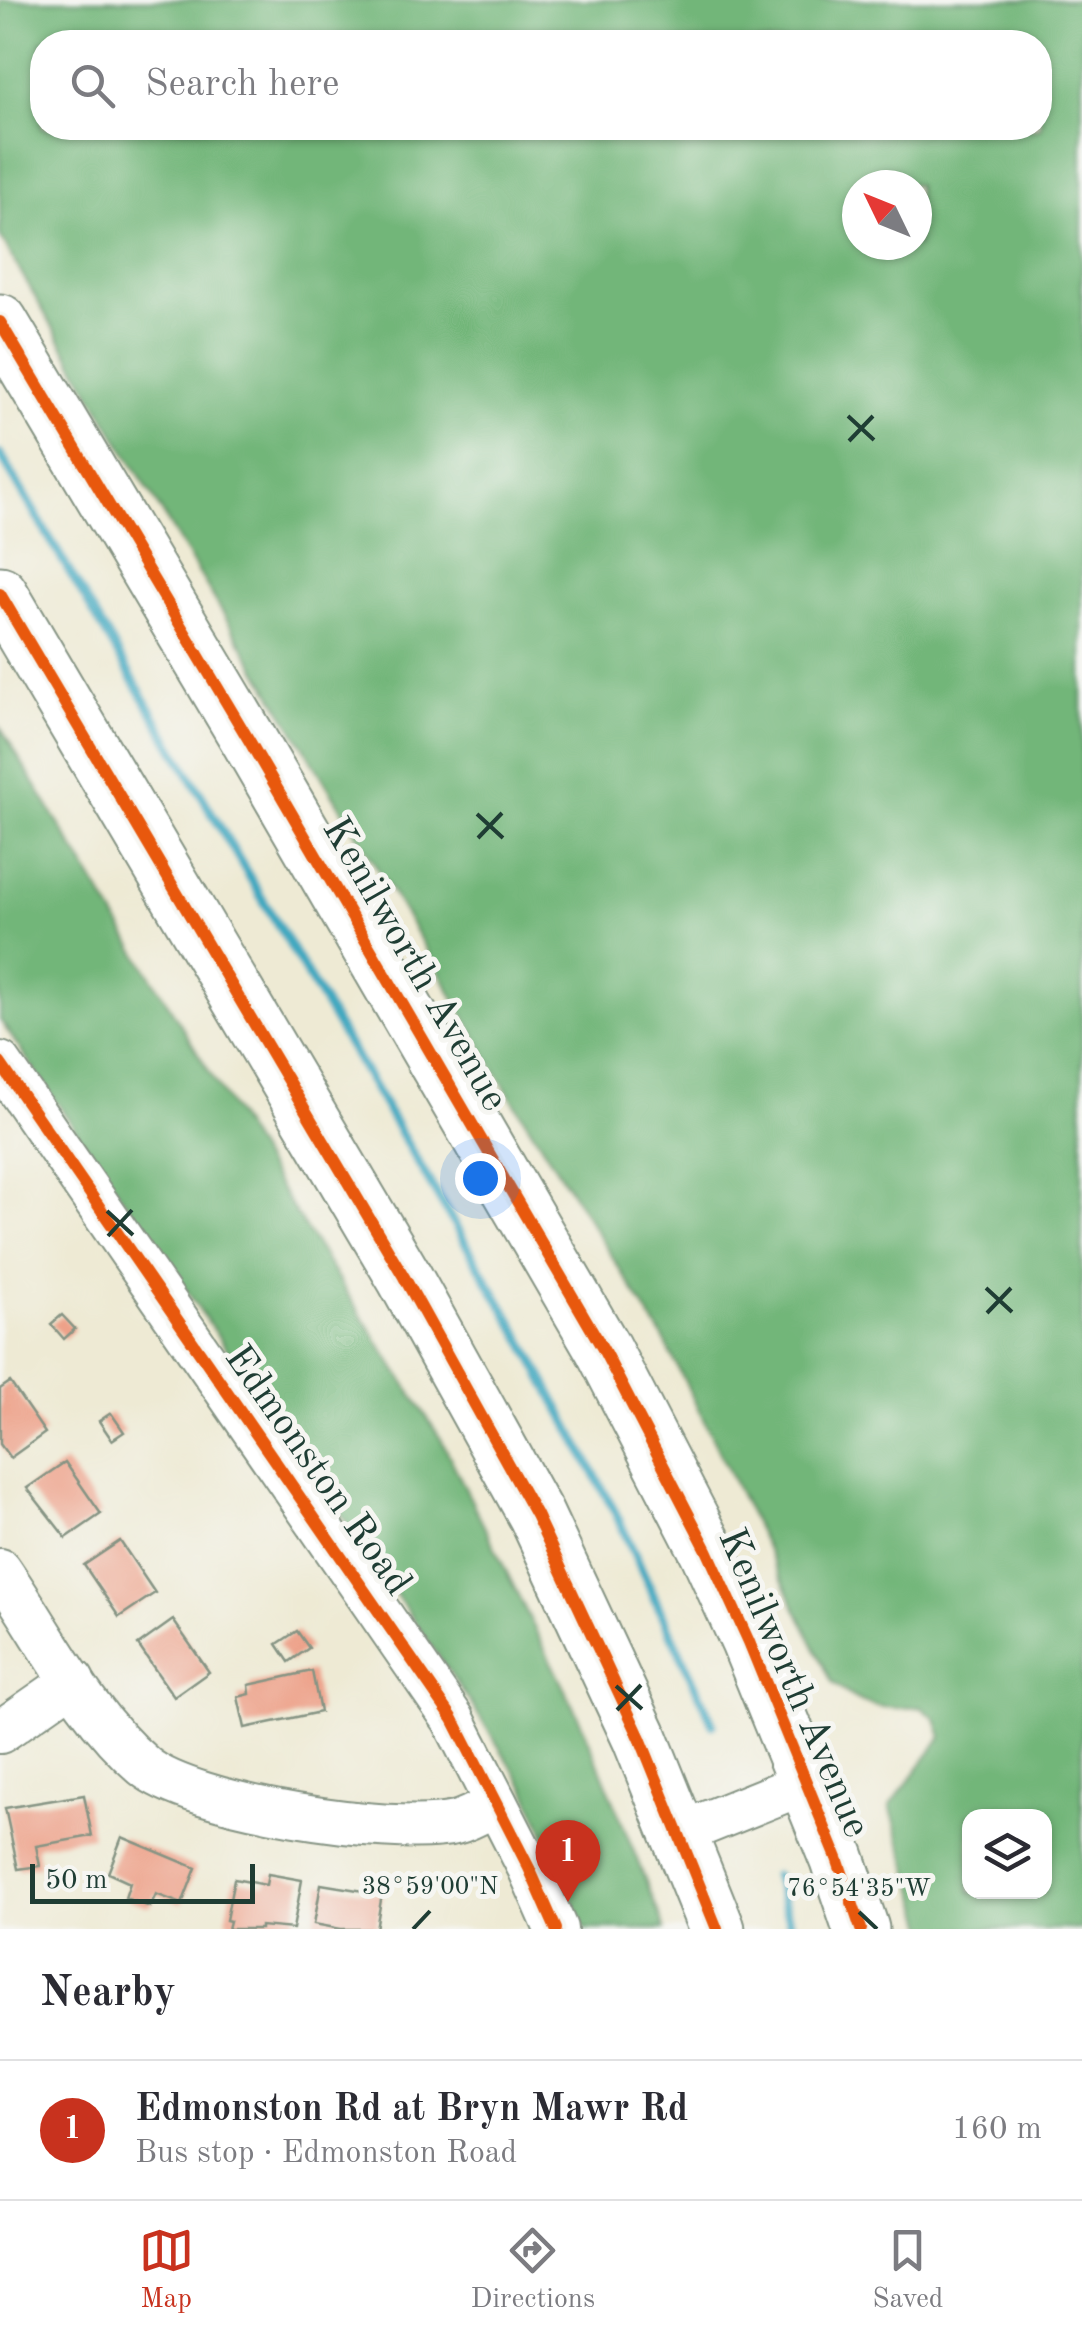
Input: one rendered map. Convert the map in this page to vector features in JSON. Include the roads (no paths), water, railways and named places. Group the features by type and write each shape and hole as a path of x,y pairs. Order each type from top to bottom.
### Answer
{"main road":[{"name":"Kenilworth Avenue","path":"0,322 603,1349 707,1550 749,1642 862,1929"},
{"path":"0,594 478,1407 536,1515 640,1738 718,1929"}],"street":[{"name":"Edmonston Road","path":"0,1063 452,1718 556,1929"},
{"path":"0,1570 101,1720 144,1766 169,1781 298,1814 395,1828 454,1823 496,1804"},
{"path":"0,1732 73,1680"},
{"path":"680,1833 805,1783"}],"waterway":[{"path":"0,454 522,1339 616,1514 713,1724"},
{"path":"775,1875 792,1929"}],"place":[{"name":"Edmonston Rd at Bryn Mawr Rd","path":"568,1902"}]}
